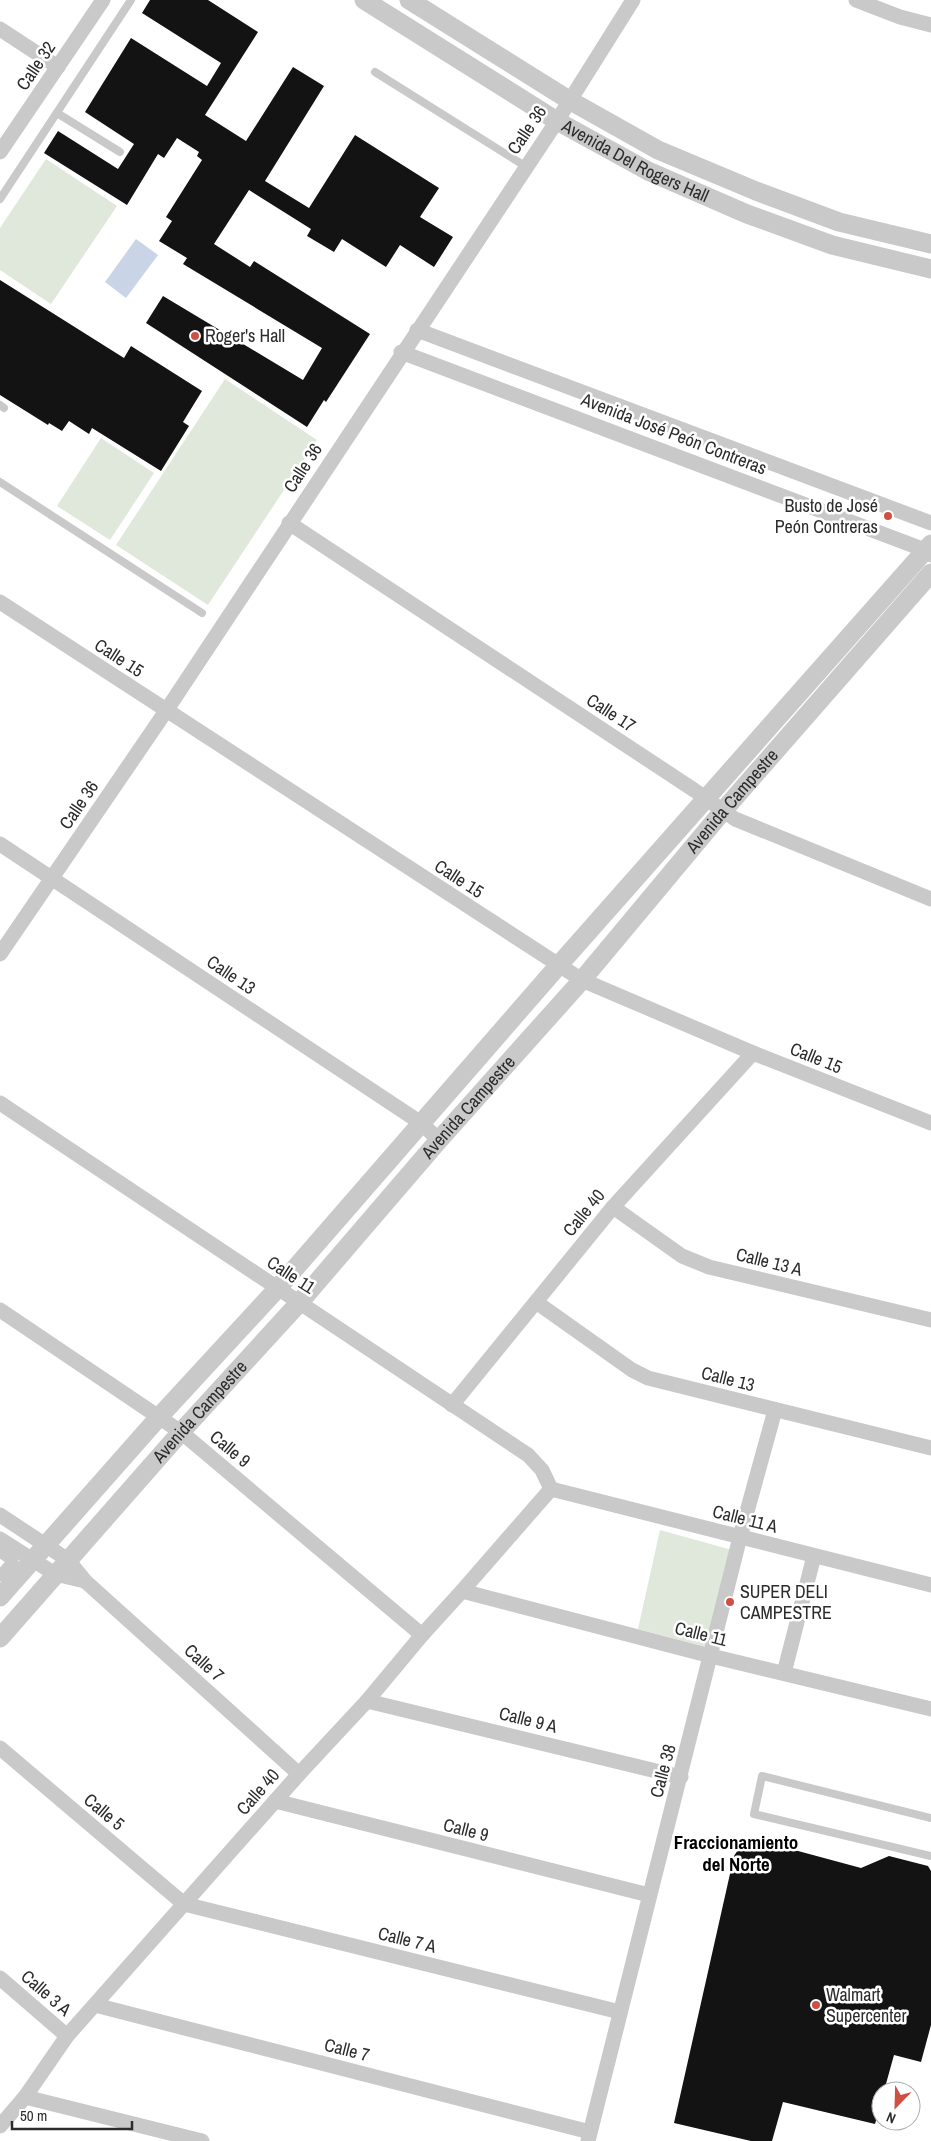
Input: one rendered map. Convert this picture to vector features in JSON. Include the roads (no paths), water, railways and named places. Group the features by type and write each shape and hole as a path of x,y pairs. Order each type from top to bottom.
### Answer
{"street":[{"name":"Calle 32","path":"0,152 103,0"},
{"name":"Avenida Del Rogers Hall","path":"364,0 557,121 648,171 747,214 832,245 931,269"},
{"name":"Avenida Del Rogers Hall","path":"410,0 569,100 658,150 756,191 840,222 931,244"},
{"name":"Calle 36","path":"0,954 166,711 401,352 557,121 633,0"},
{"path":"856,0 900,17 931,25"},
{"path":"0,29 58,67"},
{"name":"Avenida José Peón Contreras","path":"417,330 931,523"},
{"name":"Avenida José Peón Contreras","path":"401,352 929,550"},
{"path":"663,450 674,425"},
{"name":"Calle 17","path":"289,523 735,819 931,898"},
{"name":"Avenida Campestre","path":"0,1596 159,1417 277,1289 706,798 929,550"},
{"name":"Avenida Campestre","path":"0,1638 181,1432 300,1303 439,1140 582,980 723,811 931,572"},
{"name":"Calle 15","path":"0,602 582,980 753,1053 931,1123"},
{"name":"Calle 13","path":"0,844 421,1124 439,1140"},
{"name":"Calle 40","path":"452,1405 613,1206 753,1053"},
{"name":"Calle 11","path":"0,1103 528,1456 542,1470 550,1490"},
{"name":"Calle 13 A","path":"613,1206 682,1256 708,1267 931,1320"},
{"name":"Calle 13","path":"536,1302 632,1370 648,1378 931,1448"},
{"name":"Calle 9","path":"0,1310 181,1432 422,1635"},
{"name":"Calle 38","path":"589,2136 740,1537 775,1410"},
{"name":"Calle 40","path":"0,2126 25,2098 67,2036 367,1700 550,1490"},
{"name":"Calle 11 A","path":"550,1490 931,1585"},
{"name":"Calle 7","path":"0,1515 45,1545 61,1567"},
{"name":"Calle 7","path":"0,1539 33,1560 61,1567 85,1581 299,1774"},
{"path":"0,1552 13,1561 0,1576"},
{"path":"784,1673 814,1556"},
{"name":"Calle 11","path":"462,1591 711,1656 931,1709"},
{"name":"Calle 9 A","path":"367,1700 681,1777"},
{"name":"Calle 5","path":"0,1748 184,1904"},
{"name":"Calle 9","path":"275,1801 649,1895"},
{"name":"Calle 7 A","path":"184,1904 620,2012"},
{"name":"Calle 3 A","path":"0,1978 67,2036"},
{"name":"Calle 7","path":"95,2005 589,2136"},
{"path":"25,2098 202,2141"}],"lane":[{"path":"0,199 131,0"},
{"path":"375,72 525,166"},
{"path":"57,112 120,152"},
{"path":"0,482 202,613"},
{"path":"931,1818 762,1776 754,1814 931,1856"}],"water":[{"path":"136,239 158,255 126,298 105,282"}],"place":[{"name":"Roger's Hall","path":"195,336"},
{"name":"Busto de José Peón Contreras","path":"888,516"},
{"name":"SUPER DELI CAMPESTRE","path":"730,1602"},
{"name":"Walmart Supercenter","path":"816,2005"}],"district":[{"name":"Fraccionamiento del Norte","path":"736,1853"}]}
